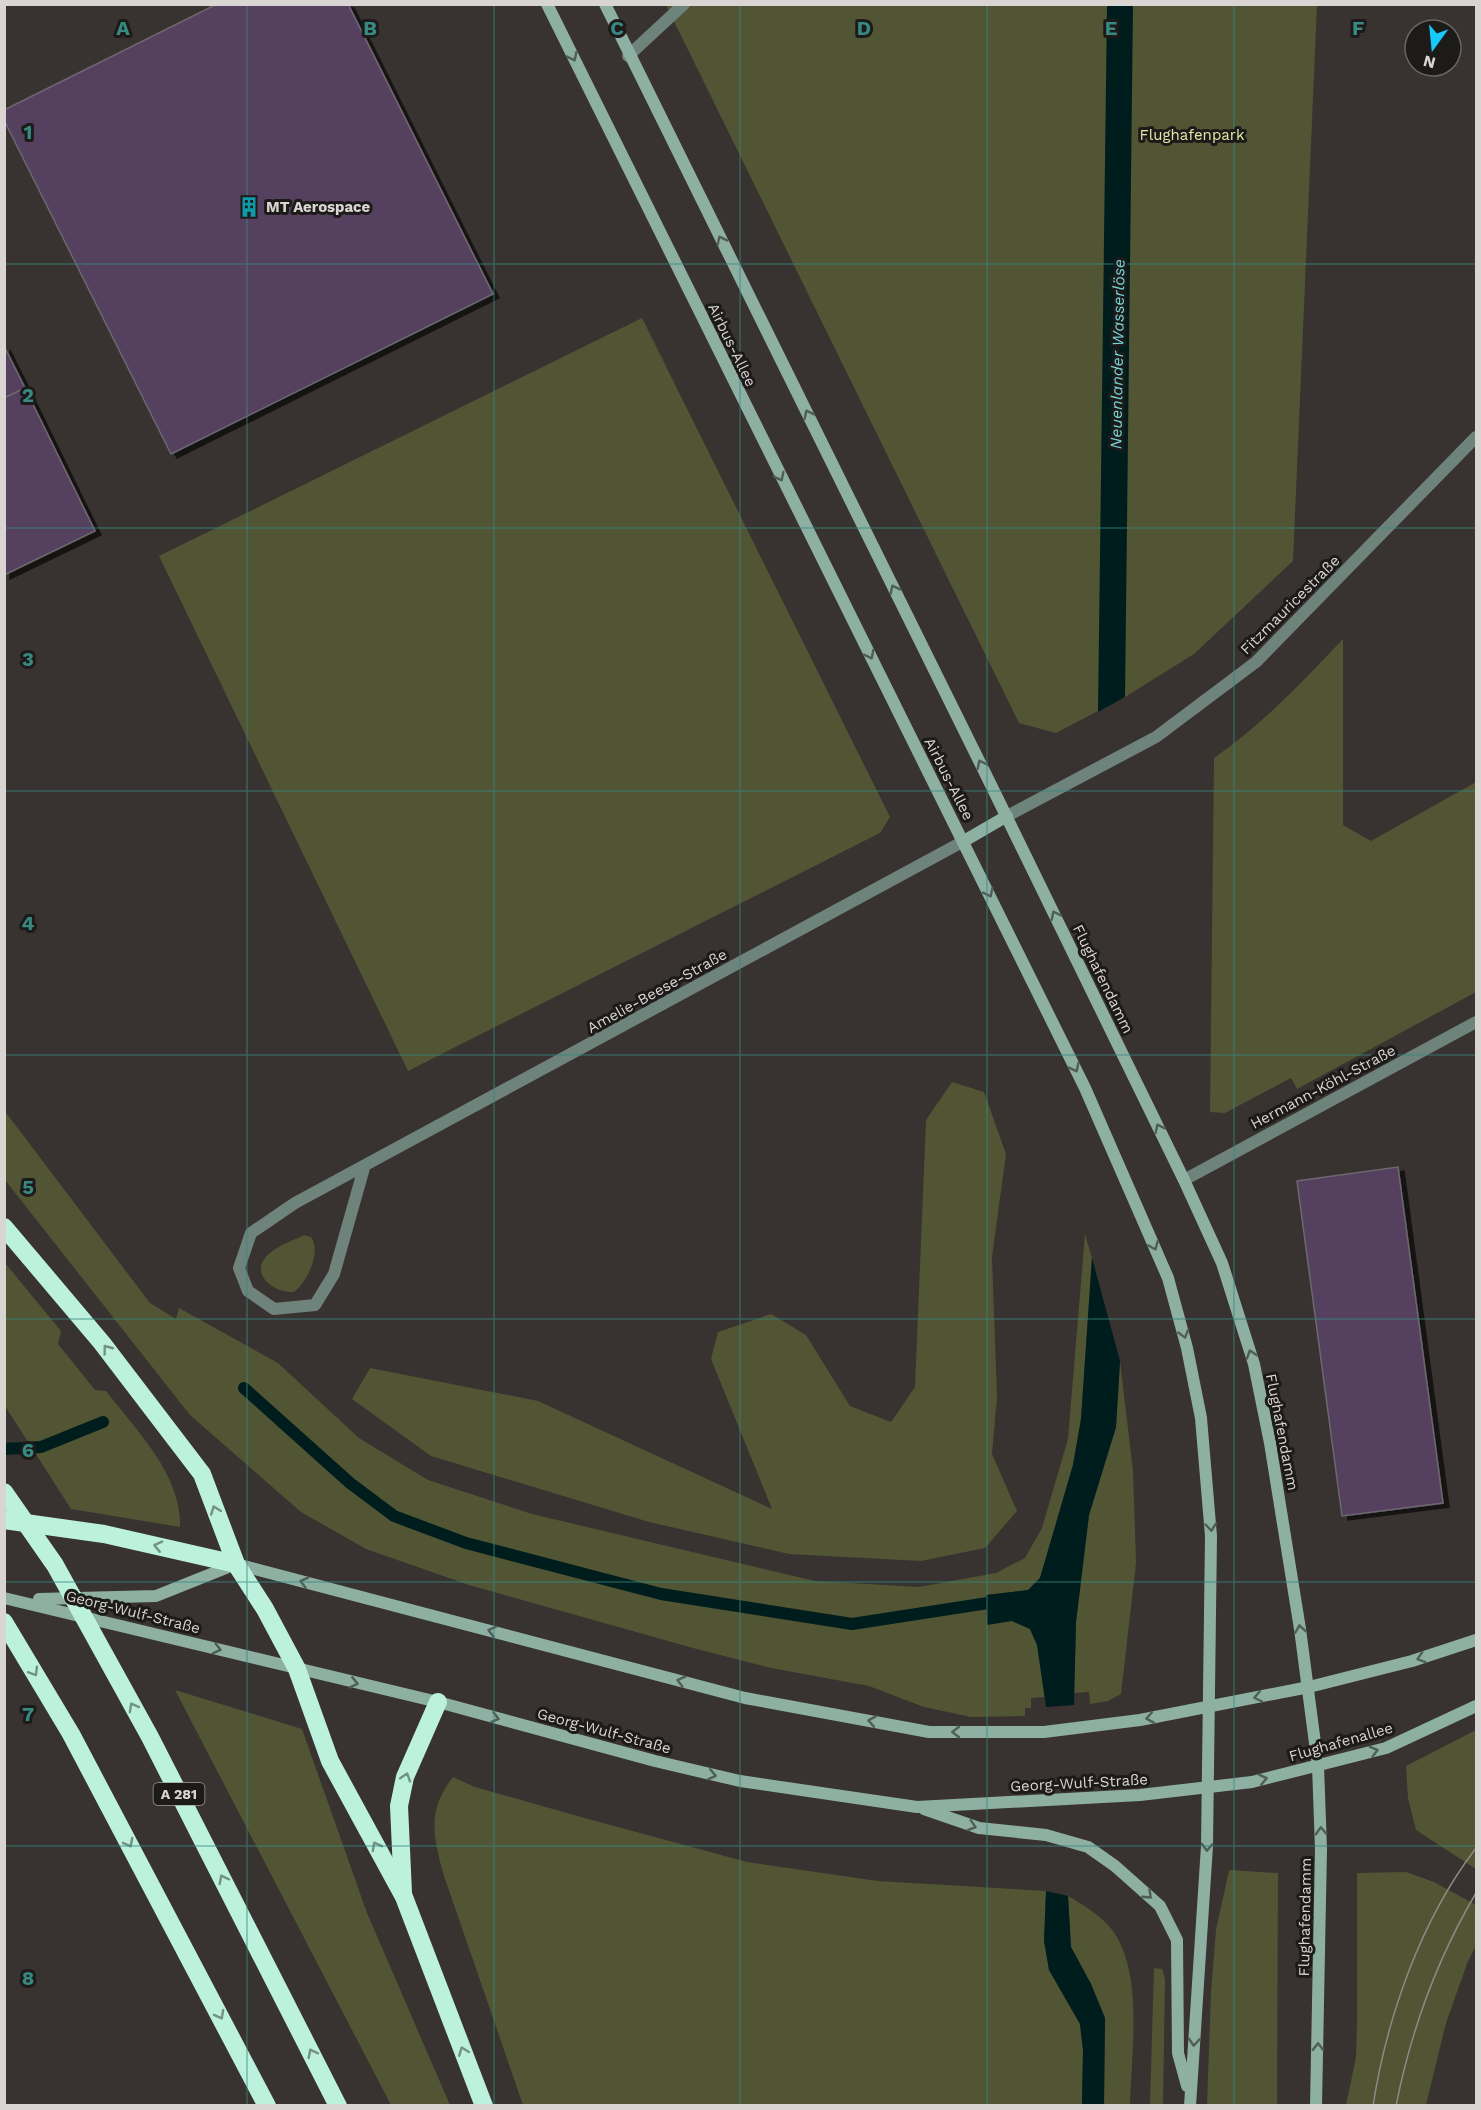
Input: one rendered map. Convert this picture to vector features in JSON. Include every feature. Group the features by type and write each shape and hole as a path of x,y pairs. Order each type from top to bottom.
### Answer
{"highway":[{"path":"4,1227 102,1343 202,1474 236,1564 265,1609 297,1669 330,1761 404,1898 483,2106"},
{"name":"A 281","path":"4,1492 55,1565 150,1737 338,2106"},
{"path":"4,1520 104,1534 236,1564"},
{"path":"4,1622 71,1734 267,2106"},
{"path":"404,1898 399,1806 405,1777 438,1702"}],"main road":[{"name":"Airbus-Allee","path":"547,4 963,841 1007,816"},
{"path":"604,4 1007,816"},
{"name":"Flughafendamm","path":"1007,816 1222,1263 1254,1364 1270,1443 1309,1687 1318,1766 1321,1849 1316,2106"},
{"path":"963,841 1085,1088 1168,1278 1185,1338 1201,1418 1211,1536 1208,1789 1207,1846 1190,2101"},
{"path":"18,1599 114,1599 156,1596 236,1564 745,1698 929,1732 1044,1732 1208,1708 1309,1687 1412,1661 1476,1640"},
{"name":"Georg-Wulf-Straße","path":"4,1598 18,1599 438,1702 740,1781 917,1807 1208,1789"},
{"name":"Flughafenallee","path":"1208,1789 1318,1766 1386,1748 1476,1706"},
{"path":"917,1807 979,1828 1046,1835 1088,1847 1115,1866 1160,1906 1177,1940 1178,2053 1190,2101"}],"street":[{"path":"628,56 684,4"},
{"name":"Fitzmauricestraße","path":"1007,816 1156,737 1256,662 1476,437"},
{"name":"Amelie-Beese-Straße","path":"364,1168 334,1274 315,1305 274,1310 248,1291 239,1268 251,1233 295,1203 364,1168 963,841"},
{"name":"Hermann-Köhl-Straße","path":"1184,1180 1476,1022"}],"green space":[{"name":"Flughafenpark","path":"666,5 1317,5 1293,561 1194,654 1125,697 1056,733 1019,723"},
{"path":"642,318 890,817 880,833 408,1071 159,556"},
{"path":"1343,639 1343,825 1371,841 1476,782 1476,992 1297,1089 1291,1078 1225,1113 1210,1112 1214,758 1266,717"},
{"path":"952,1082 984,1092 1006,1154 992,1257 997,1397 992,1454 1017,1511 985,1548 921,1561 789,1554 649,1522 431,1456 352,1399 370,1368 538,1401 772,1509 711,1359 718,1332 771,1314 806,1335 850,1406 891,1422 915,1387 926,1120"},
{"path":"4,1110 150,1303 176,1319 179,1308 278,1363 359,1438 428,1480 532,1514 815,1581 919,1587 996,1573 1025,1558 1042,1528 1068,1439 1085,1234 1092,1258 1081,1419 1073,1465 1040,1578 1028,1590 986,1595 1012,1621 1030,1629 1037,1645 1046,1697 1031,1698 1031,1708 1025,1708 1025,1716 971,1717 924,1707 869,1686 771,1668 469,1585 366,1549 301,1512 190,1415 5,1180"},
{"path":"304,1235 311,1237 314,1243 312,1266 304,1281 294,1292 278,1289 265,1280 262,1274 261,1267 264,1260 278,1248"},
{"path":"5,1263 61,1331 58,1344 95,1390 106,1391 155,1454 174,1489 179,1508 180,1527 71,1509 5,1406"},
{"path":"1120,1361 1133,1471 1136,1563 1121,1694 1108,1701 1090,1704 1089,1692 1074,1693 1076,1622 1089,1515 1116,1427"},
{"path":"175,1690 302,1729 367,1913 450,2105 391,2105"},
{"path":"1476,1730 1476,1869 1416,1830 1408,1798 1406,1766"},
{"path":"453,1777 475,1787 747,1862 878,1881 1046,1891 1044,1941 1049,1970 1080,2024 1083,2050 1082,2105 523,2105 443,1873 437,1847 434,1823 436,1812 439,1801"},
{"path":"1229,1870 1278,1873 1277,2105 1207,2105 1211,1992 1216,1930"},
{"path":"1406,1872 1434,1882 1476,1905 1476,1946 1468,1961 1446,2023 1426,2105 1346,2105 1356,2057 1357,1873"},
{"path":"1068,1896 1095,1913 1109,1926 1120,1943 1128,1964 1133,2012 1130,2105 1104,2105 1105,2018 1091,1984 1071,1947"},
{"path":"1154,1968 1162,1969 1165,1979 1163,2105 1150,2105"}],"water":[{"name":"Neuenlander Wasserlöse","path":"1107,5 1133,5 1125,697 1098,712"},
{"path":"1092,1258 1120,1361 1116,1427 1089,1515 1076,1622 1074,1705 1046,1707 1037,1645 1030,1629 1012,1621 987,1625 986,1595 1028,1590 1040,1578 1073,1465 1081,1419"},
{"path":"1046,1891 1068,1896 1071,1947 1091,1984 1105,2018 1104,2105 1082,2105 1083,2050 1080,2024 1049,1970 1044,1941"}],"building":[{"name":"MT Aerospace","path":"217,4 348,4 493,294 171,454 4,120 4,110"},
{"path":"4,346 25,388 4,398"},
{"path":"25,388 95,531 4,575 4,398"},
{"path":"1398,1167 1443,1503 1342,1516 1297,1181"}],"waterway":[{"path":"244,1388 350,1483 394,1516 466,1543 661,1594 852,1624 1001,1601"},
{"path":"4,1449 41,1447 103,1422"}],"tram line":[{"path":"1373,2106 1387,2038 1409,1970 1439,1906 1456,1876 1476,1848"},
{"path":"1396,2106 1409,2050 1427,1996 1449,1943 1476,1893"}],"place":[{"name":"MT Aerospace","path":"249,207"}]}
